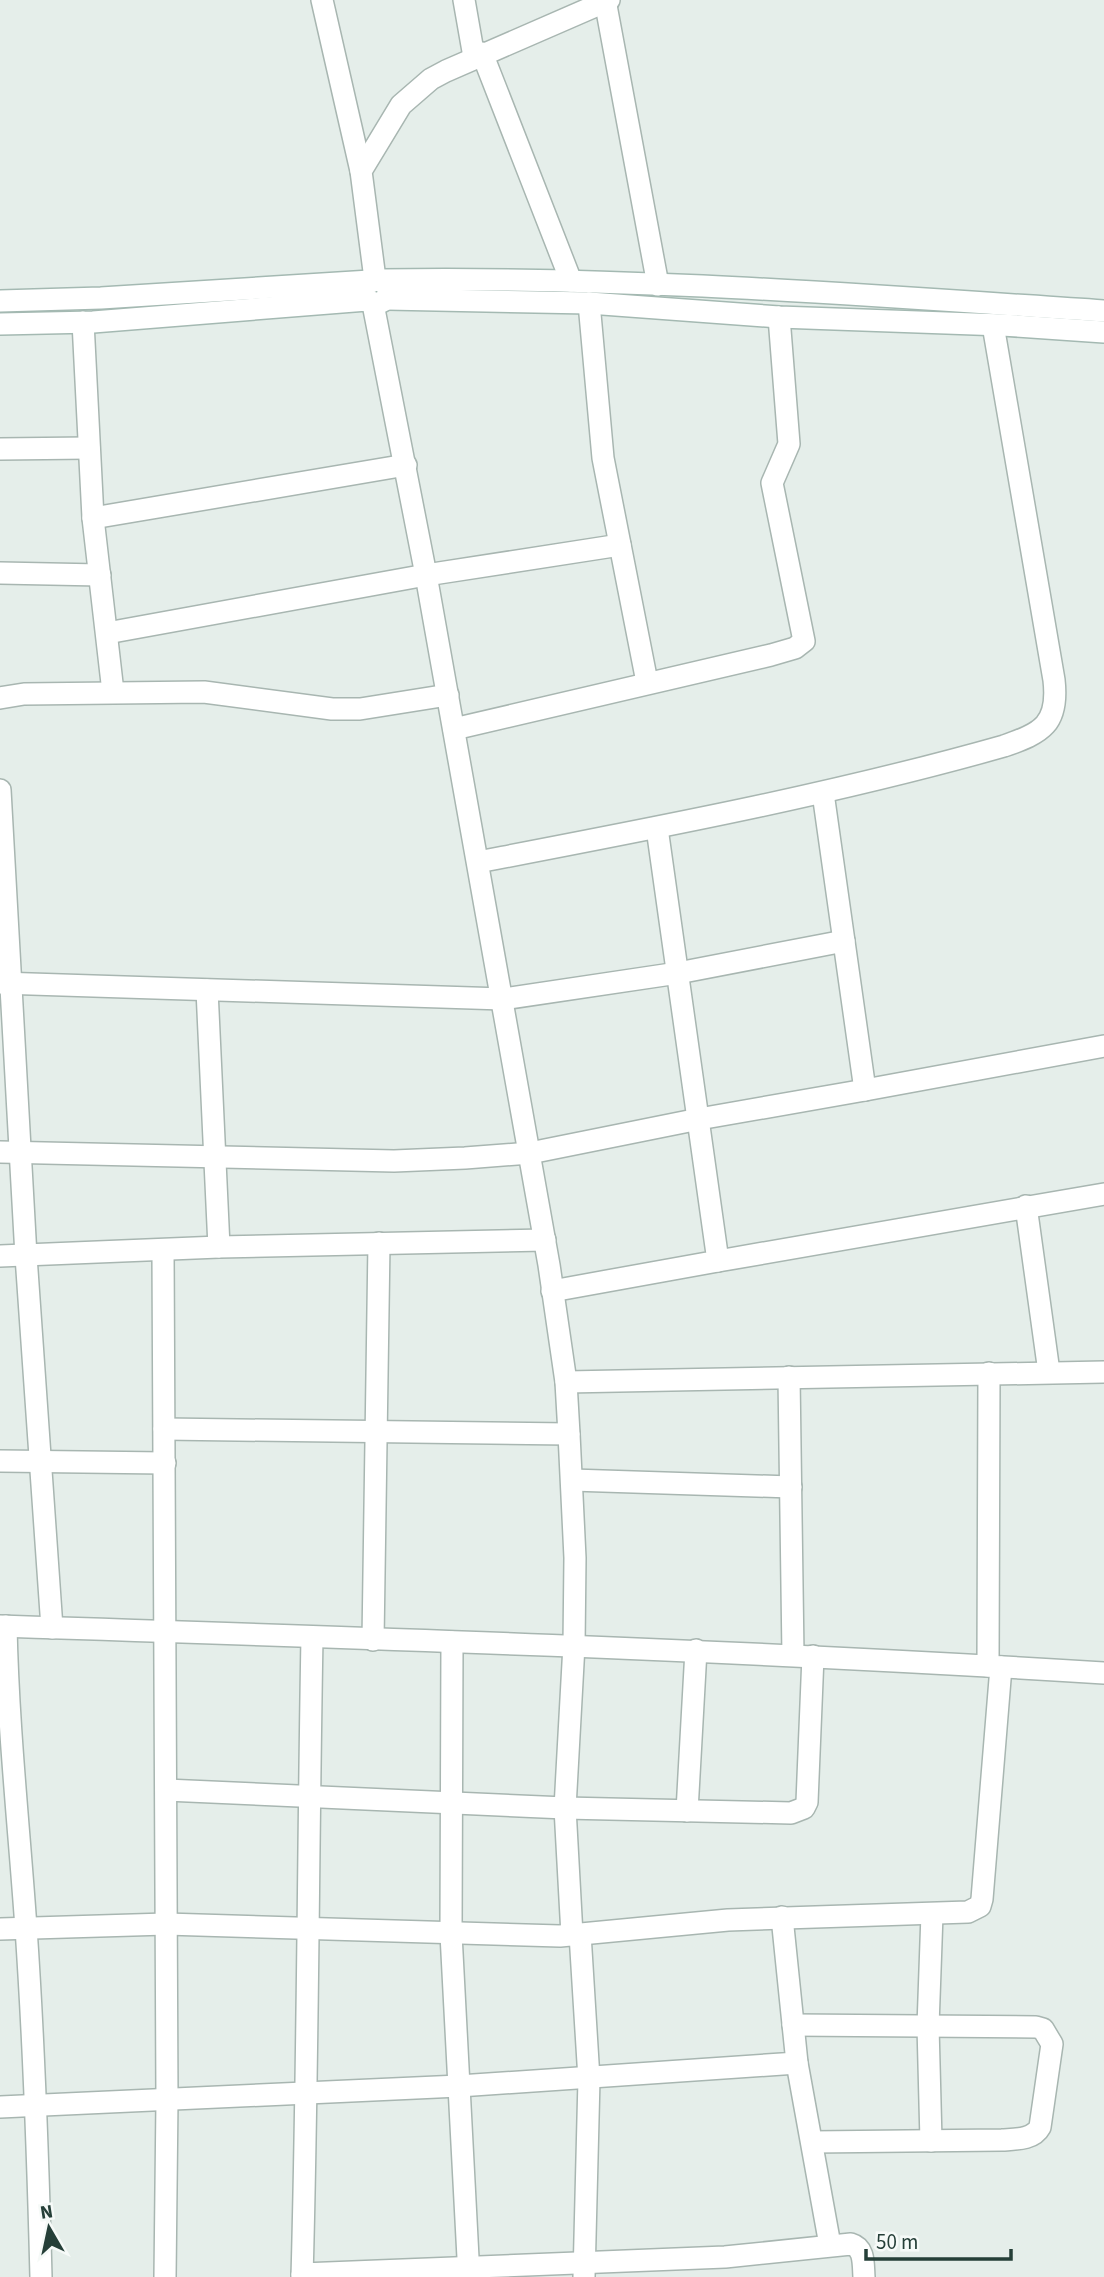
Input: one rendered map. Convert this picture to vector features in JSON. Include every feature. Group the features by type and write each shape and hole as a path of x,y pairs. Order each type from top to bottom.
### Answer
{"street":[{"path":"322,0 361,170 375,290 530,1153 566,1382 575,1558 575,1645 565,1808 589,2079 584,2269"},
{"path":"464,0 478,55 571,281"},
{"path":"361,170 394,114 413,93 431,79 478,55 607,1 658,285"},
{"path":"0,301 375,290 571,281 1104,311"},
{"path":"0,324 83,322 375,290 779,317 1104,332"},
{"path":"589,303 599,423 648,682"},
{"path":"454,729 771,655 794,648 804,641 772,483 789,443 779,317"},
{"path":"83,322 93,517 113,692"},
{"path":"478,862 823,793 951,761 1027,738 1042,730 1053,712 1054,681 993,325"},
{"path":"0,449 89,448"},
{"path":"93,517 406,465"},
{"path":"107,633 426,575 620,545"},
{"path":"0,573 100,575"},
{"path":"0,698 113,692 204,692 332,709 360,709 447,695"},
{"path":"0,790 10,1153 26,1256 52,1629"},
{"path":"823,793 865,1090"},
{"path":"657,828 718,1261"},
{"path":"5,983 503,999 678,973 844,941"},
{"path":"207,990 219,1247"},
{"path":"10,1153 394,1161 530,1153 699,1119 1104,1046"},
{"path":"552,1291 1104,1194"},
{"path":"1026,1206 1049,1372"},
{"path":"0,1256 219,1247 545,1240"},
{"path":"373,1640 379,1243"},
{"path":"163,1250 166,2277"},
{"path":"566,1382 1104,1372"},
{"path":"0,1929 166,1924 451,1934 576,1934 782,1917 968,1912 979,1906 982,1899 995,1666 989,1373"},
{"path":"166,1790 565,1808 782,1815 799,1812 807,1802 809,1780 791,1487 789,1377"},
{"path":"164,1429 569,1434"},
{"path":"0,1461 165,1462"},
{"path":"572,1480 791,1487"},
{"path":"41,2277 37,2105 3,1626 696,1650 1104,1673"},
{"path":"312,1638 306,1928 308,2093 302,2276 724,2267 830,2245 851,2244 859,2248 864,2277"},
{"path":"452,1642 451,1934 470,2272"},
{"path":"687,1811 696,1650"},
{"path":"931,2141 928,2026 932,1914"},
{"path":"782,1917 797,2063 830,2245"},
{"path":"793,2025 1035,2027 1043,2029 1052,2044 1040,2127 1037,2133 1030,2137 1002,2140 812,2142"},
{"path":"0,2107 589,2079 797,2063"}]}
